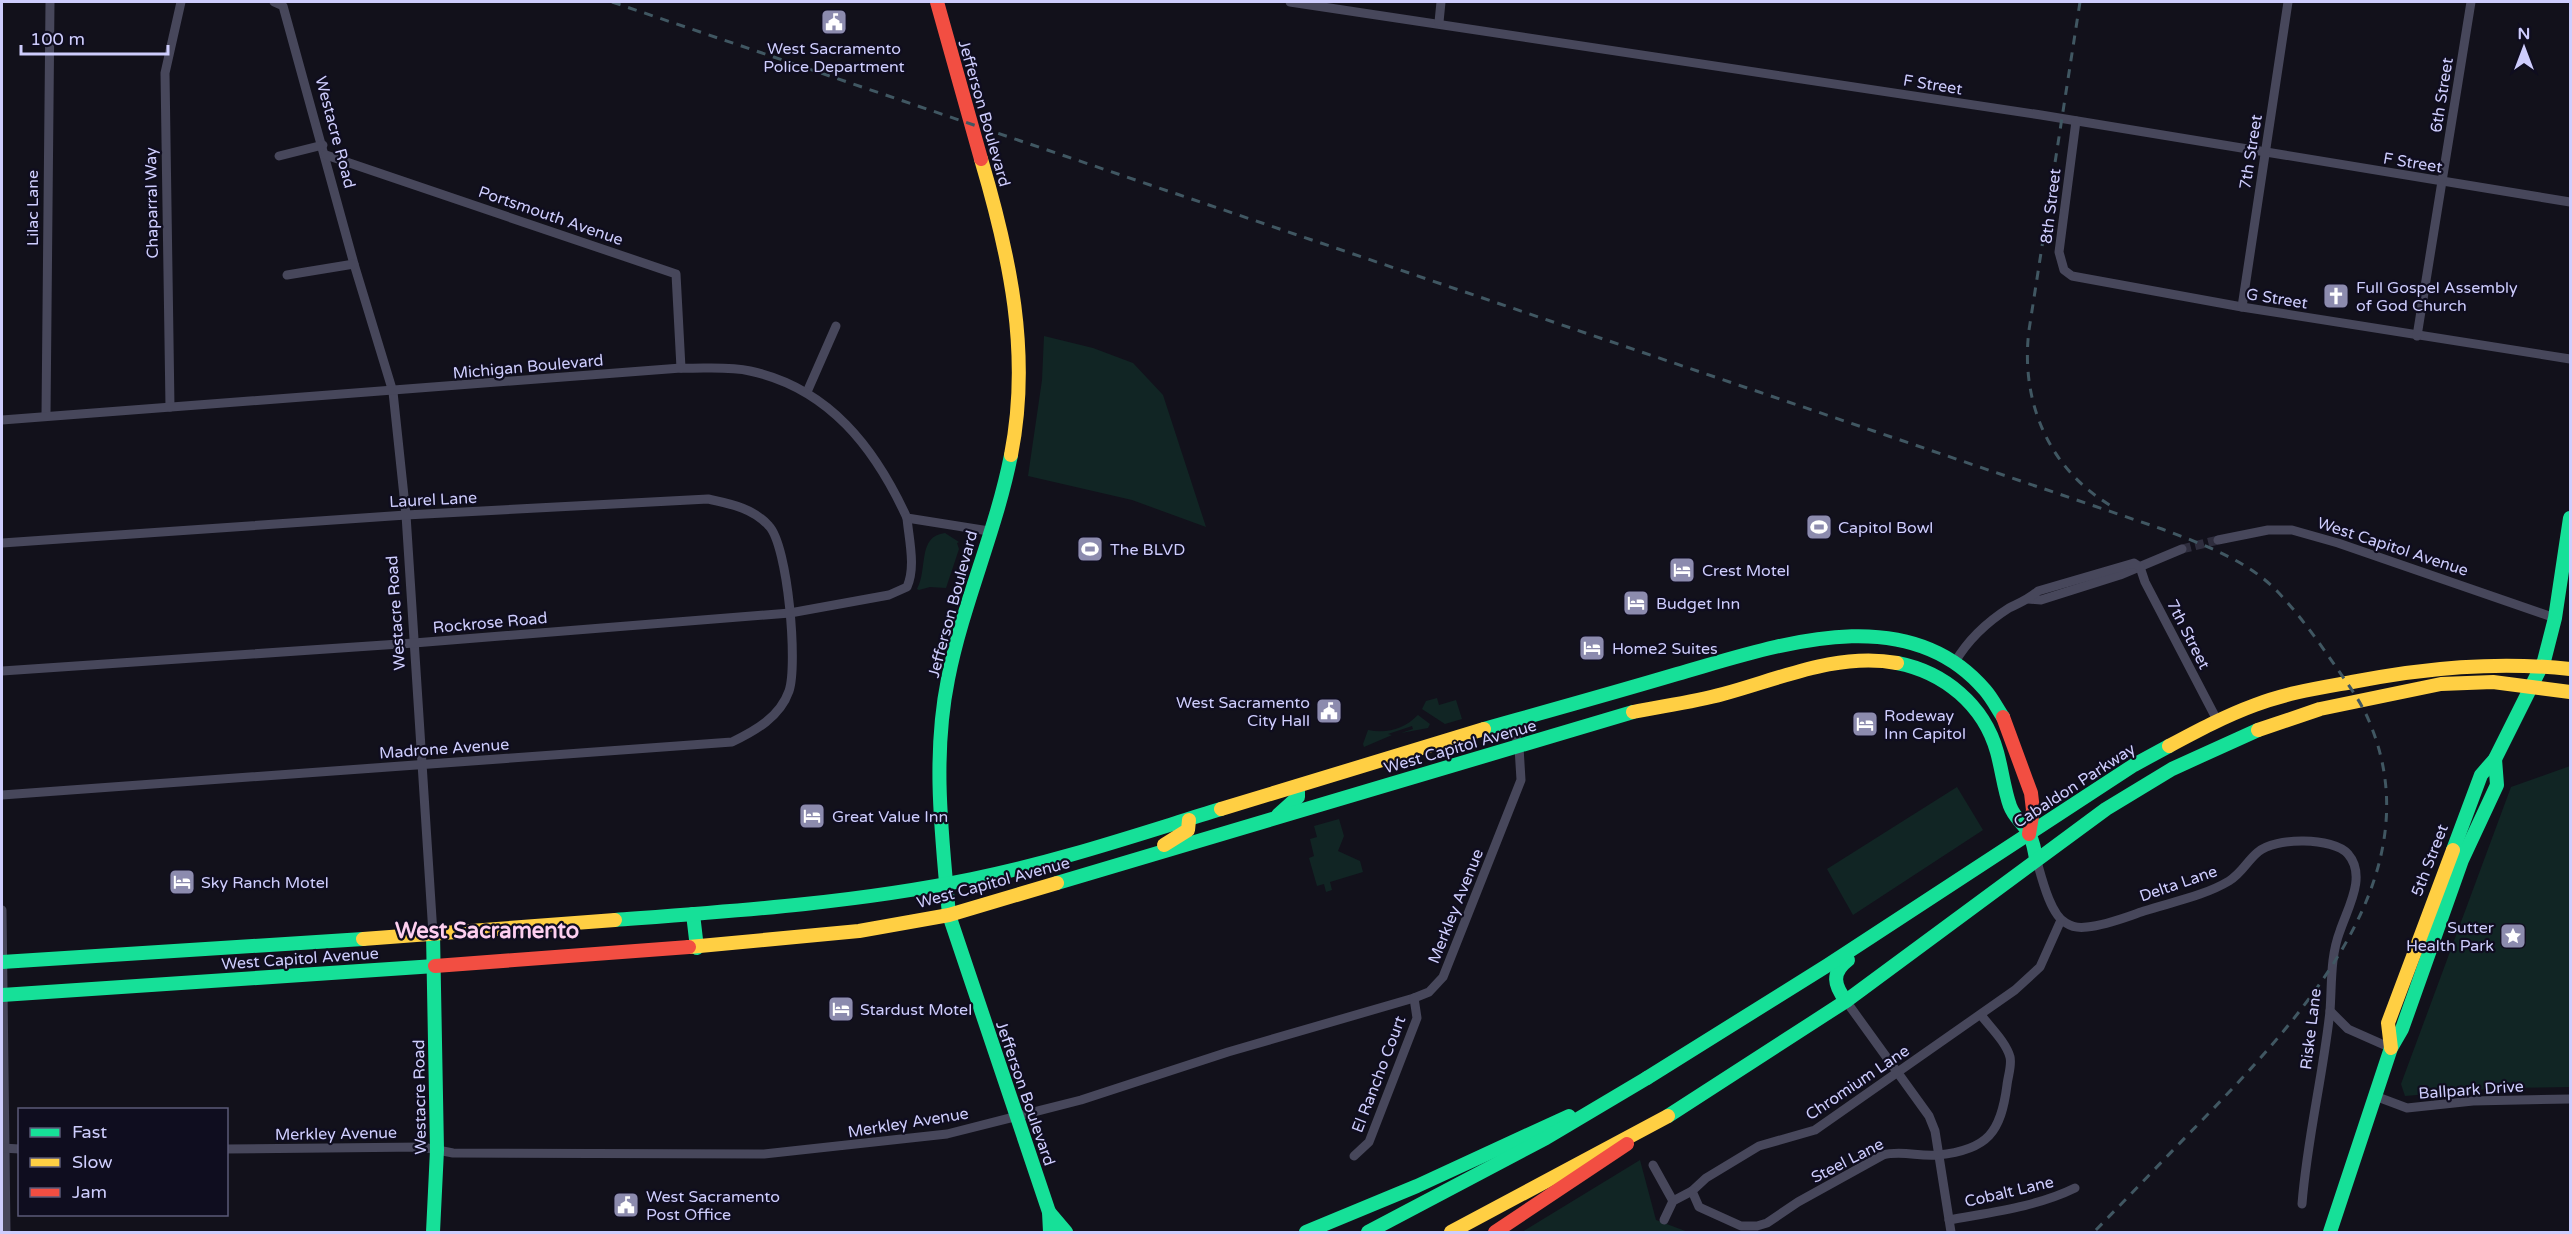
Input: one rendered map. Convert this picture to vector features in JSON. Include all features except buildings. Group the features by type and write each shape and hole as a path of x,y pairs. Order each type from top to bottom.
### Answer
{"main road":[{"name":"Jefferson Boulevard","path":"937,2 1001,227 1013,284 1019,340 1019,404 1013,444 956,642 942,716 940,772 946,883 949,915 1049,1212 1050,1233"},
{"name":"5th Street","path":"2331,1233 2391,1048 2402,1029 2472,835 2497,784 2495,759 2541,666 2555,618 2571,518"},
{"name":"West Capitol Avenue","path":"2,962 433,934 693,914 836,901 973,879 1085,851 1392,756 1512,724 1748,654 1812,638 1857,636 1892,639 1920,646 1955,662 1984,689 2005,719 2033,805 2029,834"},
{"name":"West Capitol Avenue","path":"3,994 697,948 818,937 949,915 1629,713 1720,695 1837,662 1886,659 1920,667 1942,678 1977,712 1986,726 1997,753 2013,814 2029,834"},
{"path":"1942,678 1955,662"},
{"name":"Cabaldon Parkway","path":"1647,1078 2134,765 2217,720 2257,704 2301,691 2405,672 2462,665 2541,666 2571,669"},
{"path":"1495,1233 1846,1000 2036,858 2106,809 2172,769 2215,748 2293,717 2347,702 2441,684 2493,682 2571,692"},
{"path":"1276,817 1287,804 1298,797 1298,786"},
{"path":"1150,854 1188,830 1189,820"},
{"path":"2029,834 2036,858"},
{"path":"693,914 697,948"},
{"path":"1846,1000 1836,988 1835,973 1841,964 1881,939 1894,921"},
{"name":"Westacre Road","path":"433,934 437,1150 433,1233"},
{"path":"1306,1233 1491,1153 1647,1078"},
{"path":"1368,1233 1546,1138 1647,1078"},
{"path":"1451,1233 1668,1116"},
{"name":"Jefferson Boulevard","path":"1049,1212 1066,1232"}],"street":[{"name":"Lilac Lane","path":"46,415 50,2"},
{"name":"Chaparral Way","path":"170,406 165,73 181,2"},
{"name":"Westacre Road","path":"274,2 283,6 326,155 354,264 393,392 406,515 433,934"},
{"name":"F Street","path":"1290,2 1439,22 2076,121 2265,154 2571,202"},
{"path":"1439,22 1441,2"},
{"name":"7th Street","path":"2242,307 2288,2"},
{"name":"6th Street","path":"2417,336 2471,2"},
{"name":"8th Street","path":"2076,121 2059,252 2064,270 2072,276 2085,280"},
{"path":"279,156 323,145"},
{"name":"Portsmouth Avenue","path":"326,155 676,274 681,368"},
{"path":"287,275 354,264"},
{"name":"G Street","path":"2085,280 2417,336 2571,359"},
{"path":"807,392 836,326"},
{"name":"Michigan Boulevard","path":"2,420 170,406 393,392 681,368 748,370 807,392 840,418 870,450 890,482 907,518"},
{"name":"Laurel Lane","path":"2,543 406,515 708,499 746,507 771,527 782,557 790,613"},
{"path":"907,518 989,531"},
{"name":"Rockrose Road","path":"2,671 414,643 790,613 889,595 907,587 911,577 911,567 907,518"},
{"name":"West Capitol Avenue","path":"2218,540 2268,530 2292,530 2338,543 2555,618"},
{"path":"1955,662 1962,650 1982,628 1995,617 2028,599 2041,600 2120,575 2137,565 2182,549"},
{"name":"7th Street","path":"2137,565 2217,720"},
{"name":"Madrone Avenue","path":"2,795 732,742 765,724 780,707 789,691 793,662 790,613"},
{"name":"Merkley Avenue","path":"228,1149 402,1147 453,1153 764,1154 947,1134 1081,1100 1228,1052 1414,998 1429,992 1443,976 1521,780 1519,747 1512,724"},
{"name":"Delta Lane","path":"2061,920 2080,928 2090,927 2211,890 2236,876 2258,852 2279,842 2297,840 2329,845 2343,849 2353,862"},
{"path":"2036,858 2056,915 2061,920"},
{"name":"Riske Lane","path":"2302,1204 2308,1143 2330,1011 2333,952 2356,882 2356,867 2353,862"},
{"path":"2,910 6,1233"},
{"name":"Chromium Lane","path":"1672,1201 1692,1191 1706,1178 1759,1146 1815,1130 1899,1074 1981,1015 2034,975 2040,967 2061,920"},
{"name":"El Rancho Court","path":"1354,1156 1369,1142 1418,1018 1414,998"},
{"path":"1846,1000 1929,1116 1935,1131 1951,1233"},
{"path":"2330,1011 2348,1029 2391,1048"},
{"name":"Steel Lane","path":"1692,1191 1699,1207 1741,1226 1757,1226 1883,1155 1898,1152 1939,1155 1978,1145 1994,1133 2004,1108 2011,1059 1981,1015"},
{"name":"Ballpark Drive","path":"2375,1096 2406,1108 2473,1101 2571,1099"},
{"path":"1653,1165 1672,1201 1664,1220"},
{"name":"Cobalt Lane","path":"1949,1220 2035,1203 2054,1198 2075,1188"}],"green space":[{"path":"1044,336 1093,348 1133,363 1163,395 1206,527 1132,500 1028,476 1042,380"},
{"path":"945,533 959,542 957,543 959,549 946,588 930,587 919,590 917,589 930,540 936,535"},
{"path":"1437,698 1439,705 1456,700 1462,719 1445,724 1422,709 1426,701"},
{"path":"1418,715 1430,724 1428,728 1401,733 1413,729 1412,726 1388,734 1392,735 1364,747 1368,730 1395,729 1407,724"},
{"name":"Sutter Health Park","path":"2570,766 2570,1087 2498,1088 2405,1096 2401,1084 2511,787"},
{"path":"1957,787 1983,830 1853,915 1827,869"},
{"path":"1339,819 1344,836 1338,851 1360,861 1363,872 1330,882 1332,890 1326,892 1324,884 1317,886 1309,858 1314,856 1310,839 1317,837 1314,826"},
{"path":"1640,1160 1656,1220 1688,1232 1522,1232"}],"tunnel":[{"path":"2182,549 2218,540"}],"railway":[{"path":"612,2 2162,529 2223,554 2265,580 2301,618 2355,695 2371,726 2385,781 2385,835 2372,887 2349,937 2319,985 2285,1030 2248,1072 2094,1232"},
{"path":"2080,2 2029,330 2027,357 2029,383 2035,408 2056,454 2091,492 2113,507"}],"traffic: fast":[{"path":"949,915 939,768 943,709 954,651 997,511 1011,455"},
{"path":"2453,850 2481,775 2495,759 2544,661 2555,618 2570,518"},
{"path":"1484,729 1755,652 1837,637 1878,637 1917,644 1953,662 1985,690 2003,717"},
{"path":"1897,663 1914,667 1946,683 1960,693 1982,720 1997,752 2010,806 2030,835 2036,858"},
{"path":"1057,883 1633,712"},
{"path":"1668,1116 1846,1001 2106,809 2172,769 2258,730"},
{"path":"1647,1078 1828,965 2134,765 2169,746"},
{"path":"2330,1232 2391,1048 2402,1029 2462,860 2497,785 2495,759"},
{"path":"1278,815 1298,797 1298,786"},
{"path":"615,920 839,900 972,879 1098,847 1221,809"},
{"path":"693,914 697,948"},
{"path":"949,915 1049,1212 1050,1232"},
{"path":"433,934 437,1150 433,1232"},
{"path":"2,962 363,939"},
{"path":"1846,1001 1839,990 1836,979 1839,970 1848,960"},
{"path":"2,995 435,966"},
{"path":"1368,1232 1546,1138 1647,1078"},
{"path":"1306,1232 1417,1186 1569,1116"},
{"path":"1049,1212 1066,1232"}],"traffic: slow":[{"path":"981,159 1009,269 1018,343 1017,417 1011,455"},
{"path":"1633,712 1712,697 1831,664 1853,661 1897,663"},
{"path":"2169,746 2244,709 2279,697 2315,689 2379,677 2461,667 2515,666 2570,669"},
{"path":"2258,730 2320,709 2441,684 2493,682 2570,692"},
{"path":"1221,809 1484,729"},
{"path":"1164,845 1188,830 1189,820"},
{"path":"2391,1048 2388,1023 2453,850"},
{"path":"689,947 859,931 949,915 1057,883"},
{"path":"363,939 615,920"},
{"path":"1451,1232 1668,1116"}],"traffic: jam":[{"path":"937,2 981,159"},
{"path":"2003,717 2031,793 2033,810 2029,834"},
{"path":"435,966 689,947"},
{"path":"1495,1232 1627,1144"}],"place":[{"name":"West Sacramento Police Department","path":"834,22"},
{"name":"Full Gospel Assembly of God Church","path":"2336,296"},
{"name":"Capitol Bowl","path":"1819,527"},
{"name":"The BLVD","path":"1090,549"},
{"name":"Crest Motel","path":"1682,570"},
{"name":"Budget Inn","path":"1636,603"},
{"name":"Home2 Suites","path":"1592,648"},
{"name":"West Sacramento City Hall","path":"1329,711"},
{"name":"Rodeway Inn Capitol","path":"1865,724"},
{"name":"Great Value Inn","path":"812,816"},
{"name":"Sky Ranch Motel","path":"182,882"},
{"name":"Sutter Health Park","path":"2513,936"},
{"name":"Stardust Motel","path":"841,1009"},
{"name":"West Sacramento Post Office","path":"626,1205"}],"district":[{"name":"West Sacramento","path":"487,930"}]}
